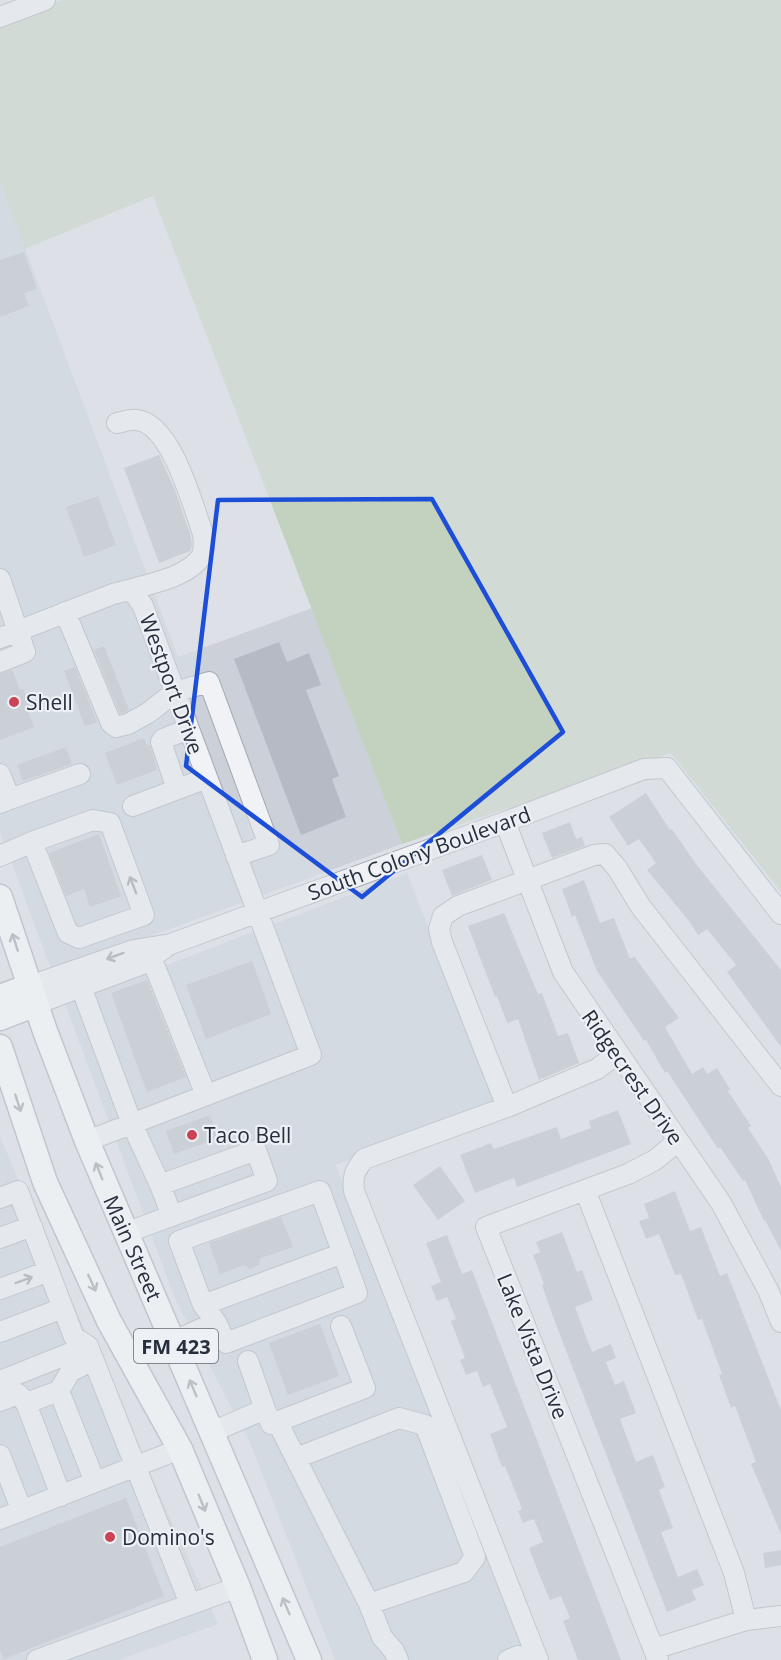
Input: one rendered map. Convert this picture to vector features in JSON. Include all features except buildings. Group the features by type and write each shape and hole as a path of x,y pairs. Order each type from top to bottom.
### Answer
{"main road":[{"name":"Main Street","path":"0,897 33,995 87,1141 309,1660"},
{"name":"South Colony Boulevard","path":"0,996 33,995"},
{"name":"South Colony Boulevard","path":"0,1018 33,995"},
{"name":"FM 423","path":"0,1047 45,1182 109,1320 180,1449 238,1587 265,1660"},
{"path":"180,1449 212,1432"}],"street":[{"path":"0,17 45,0"},
{"path":"117,423 137,420 153,426 164,440 176,462 203,534 205,546 201,557 188,569 129,590"},
{"path":"0,579 9,634 25,652 0,662"},
{"name":"Westport Drive","path":"9,634 129,590 142,606 311,1055 206,1095"},
{"path":"65,612 111,723 116,727 128,724 148,713 175,692 209,682 269,845 236,856"},
{"path":"177,789 160,742 188,729"},
{"name":"South Colony Boulevard","path":"33,995 134,950 159,949 644,769 666,768 781,914"},
{"path":"0,774 5,801 80,774"},
{"path":"133,806 207,778"},
{"path":"0,856 93,820 110,823 159,949 206,1095 87,1141"},
{"name":"Ridgecrest Drive","path":"505,822 562,972 721,1203 768,1290 781,1322"},
{"path":"32,842 68,933 79,938 144,915"},
{"path":"507,1107 442,942 439,929 442,916 458,906 527,879 594,855 605,854 617,868 641,907 781,1086"},
{"name":"South Colony Boulevard","path":"33,995 81,987 140,965 159,949"},
{"path":"81,987 132,1124 160,1185 169,1217 203,1305 216,1322 226,1343 357,1293 320,1191 179,1240"},
{"path":"538,1660 354,1191 352,1178 364,1159 507,1107 597,1069 617,1054"},
{"name":"Lake Vista Drive","path":"656,1655 486,1227 628,1174 655,1160 678,1141"},
{"path":"125,1233 267,1181 255,1150 160,1185"},
{"path":"45,1182 9,1195 32,1226 74,1337 91,1353 190,1605"},
{"path":"585,1190 734,1573 746,1620"},
{"path":"0,1238 32,1226"},
{"path":"203,1305 343,1253"},
{"path":"0,1289 49,1272"},
{"path":"0,1332 63,1308"},
{"path":"174,1341 216,1322"},
{"path":"212,1432 365,1388 341,1326"},
{"path":"59,1391 70,1372 91,1353"},
{"path":"11,1391 91,1353"},
{"path":"248,1361 271,1415 296,1458 369,1604 382,1637 394,1651 398,1660"},
{"path":"11,1391 59,1391"},
{"path":"11,1391 60,1496"},
{"path":"59,1391 95,1482"},
{"path":"296,1458 399,1418 425,1425 475,1557 464,1572 369,1604"},
{"path":"0,1519 180,1449"},
{"path":"0,1455 22,1511"},
{"path":"37,1660 238,1587"},
{"path":"656,1655 746,1620 781,1616"}],"highlighted area":[{"path":"432,499 563,732 362,897 186,766 218,500"}],"shaded area":[{"path":"0,181 178,657 312,608 402,844 52,972 0,832"},
{"path":"407,873 498,1103 336,1165 529,1660 335,1660 250,1443 176,1301 65,1004"},
{"path":"0,1136 35,1220 218,1624 119,1660 0,1660"}],"green space":[{"path":"63,0 781,0 781,892 671,753 402,844 153,196 25,249 0,181 0,23"}],"place":[{"name":"Shell","path":"14,702"},
{"name":"Taco Bell","path":"192,1135"},
{"name":"Domino's","path":"110,1537"}]}
